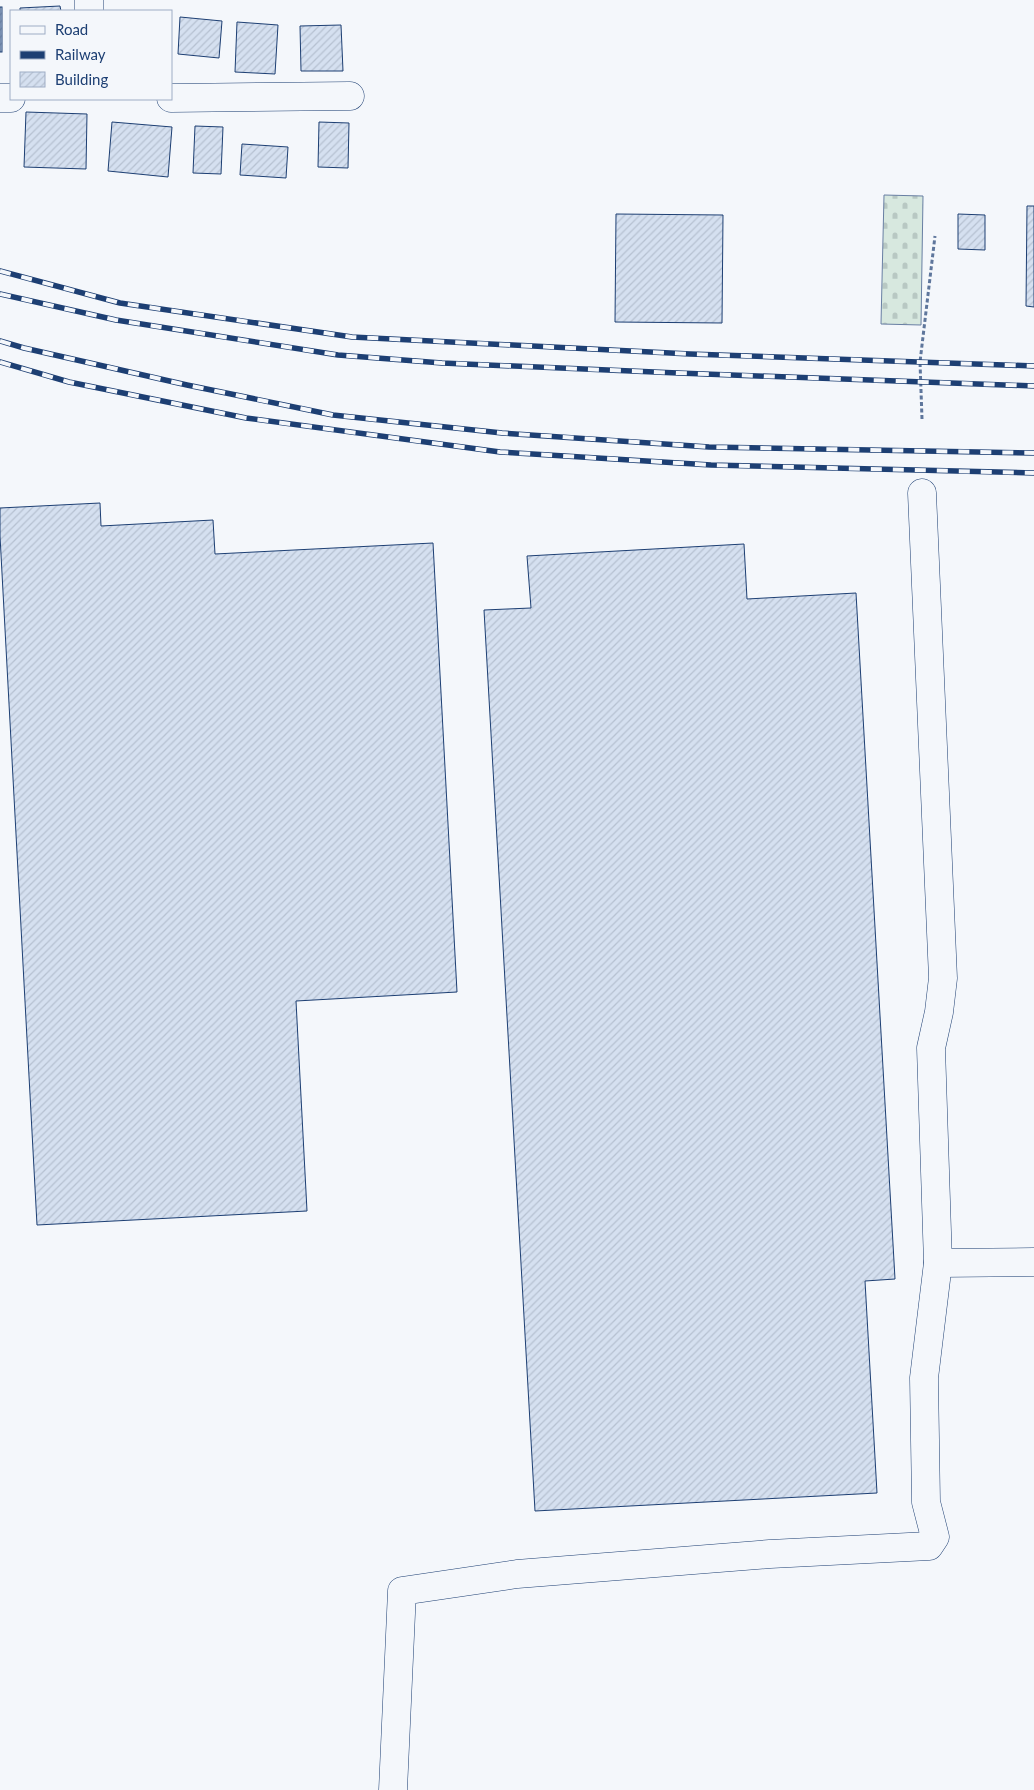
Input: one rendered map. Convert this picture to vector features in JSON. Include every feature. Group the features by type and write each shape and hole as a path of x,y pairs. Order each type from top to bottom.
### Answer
{"street":[{"path":"172,98 350,96"},
{"path":"393,1790 402,1591 526,1573 751,1556 929,1546 935,1538 926,1502 924,1378 938,1263 931,1048 940,1012 943,978 922,493"},
{"path":"938,1263 1034,1262"}],"path":[{"path":"922,419 920,362 935,236"}],"green space":[{"path":"884,195 923,196 921,325 881,324"}],"building":[{"path":"60,6 61,10 20,10 20,8"},
{"path":"0,7 2,7 2,52 0,52"},
{"path":"180,17 222,21 219,58 178,54"},
{"path":"237,22 278,25 275,74 235,72"},
{"path":"341,25 343,71 301,71 300,26"},
{"path":"26,112 87,114 86,169 24,167"},
{"path":"112,122 172,127 168,177 108,171"},
{"path":"319,122 349,123 348,168 318,167"},
{"path":"195,126 223,127 221,174 193,173"},
{"path":"242,144 288,147 286,178 240,175"},
{"path":"1027,206 1034,206 1034,307 1026,306"},
{"path":"616,214 723,215 722,323 615,322"},
{"path":"958,214 985,215 985,250 958,249"},
{"path":"100,503 101,526 213,520 215,554 433,543 457,992 296,1001 307,1211 37,1225 0,508"},
{"path":"744,544 747,599 856,593 895,1279 865,1281 877,1493 535,1511 484,610 531,608 527,556"}],"railway":[{"path":"0,271 120,303 352,337 690,354 1034,366"},
{"path":"0,294 116,320 338,355 442,363 1034,386"},
{"path":"0,341 187,385 333,415 502,433 709,447 1034,453"},
{"path":"0,362 69,382 246,418 500,452 711,465 1034,473"}]}
